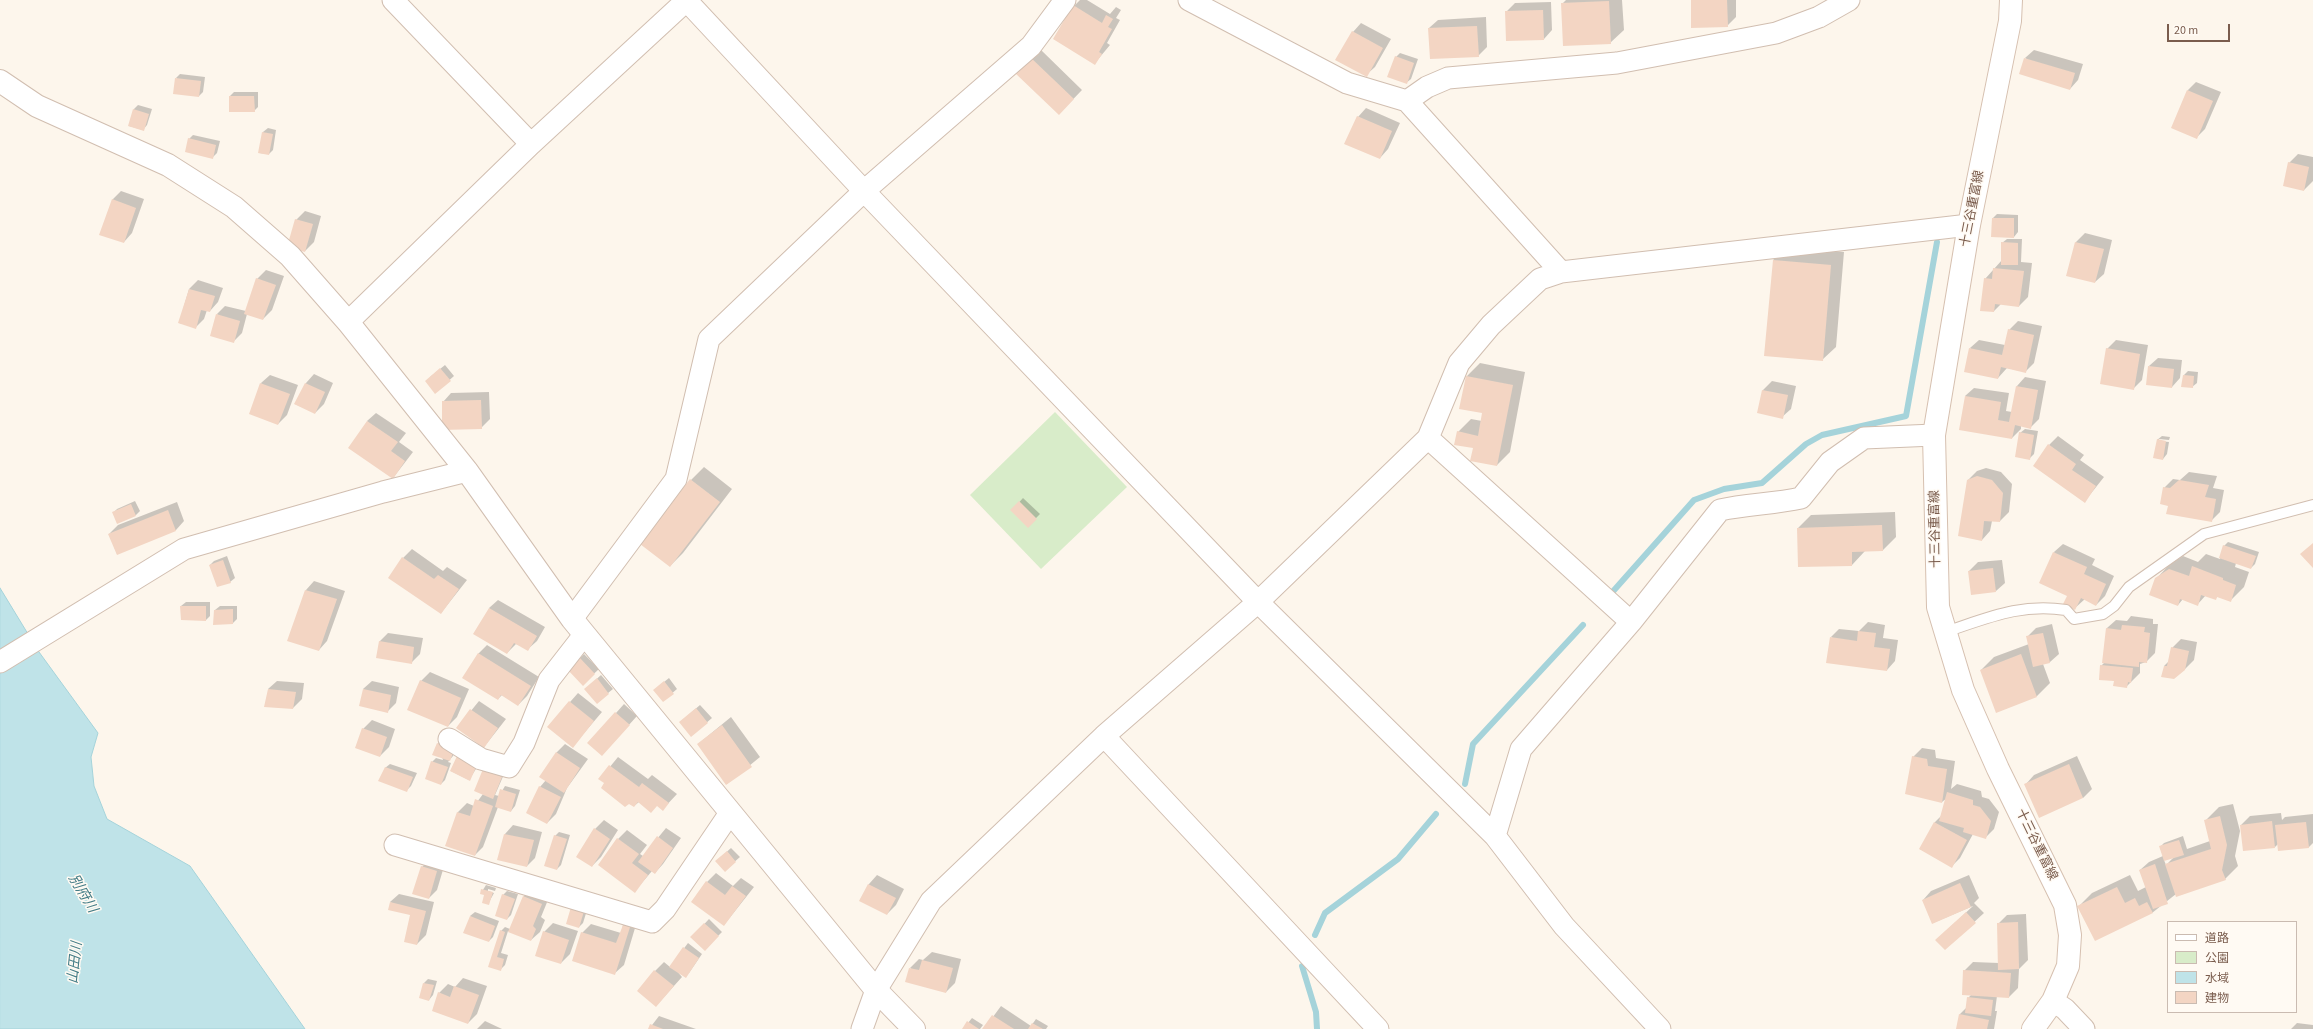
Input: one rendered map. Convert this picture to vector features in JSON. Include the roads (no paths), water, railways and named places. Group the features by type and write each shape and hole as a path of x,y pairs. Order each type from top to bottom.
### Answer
{"street":[{"path":"394,0 531,144"},
{"path":"348,322 531,144 686,0 864,191 1258,602 1495,836 1564,926 1660,1029"},
{"path":"449,739 482,759 509,767 524,743 550,680 578,627 676,479 709,339 864,191 1031,46 1065,0"},
{"path":"1189,0 1347,83 1407,101 1561,272"},
{"path":"1407,101 1448,78 1617,63 1776,33 1819,17 1850,0"},
{"name":"十三谷重富線","path":"2011,0 2010,21 1969,225 1934,436 1938,607 1963,690 1998,769 2065,905 2070,935 2068,966 2053,1001 2033,1029"},
{"path":"0,81 37,106 168,165 234,207 290,256 348,322 467,471 578,627 876,990 914,1029"},
{"path":"862,1029 876,990 930,901 1104,736 1258,602 1428,438 1459,363 1491,325 1540,279 1561,272 1969,225"},
{"path":"1495,836 1521,749 1631,622 1720,510 1739,506 1773,504 1801,498 1830,462 1864,438 1934,436"},
{"path":"1428,438 1631,622"},
{"path":"0,662 184,549 383,492 467,471"},
{"path":"1104,736 1378,1029"},
{"path":"395,845 652,922 665,908 730,813"},
{"path":"2053,1001 2065,1009 2084,1029"}],"lane":[{"path":"1945,632 2020,609 2034,607 2066,610 2074,619 2103,614 2114,606 2129,587 2204,534 2313,505"}],"water":[{"path":"0,588 39,652 98,733 91,757 94,786 107,819 190,866 305,1029 0,1029"}],"waterway":[{"path":"1608,597 1694,500 1724,489 1762,483 1806,444 1822,435 1906,416 1937,242"},
{"path":"1465,784 1473,744 1583,625"},
{"path":"1315,935 1325,913 1398,859 1436,814"},
{"path":"1302,966 1316,1012 1317,1029"}],"water label":[{"name":"別府川","path":"82,894"},
{"name":"山田川","path":"76,963"}]}
